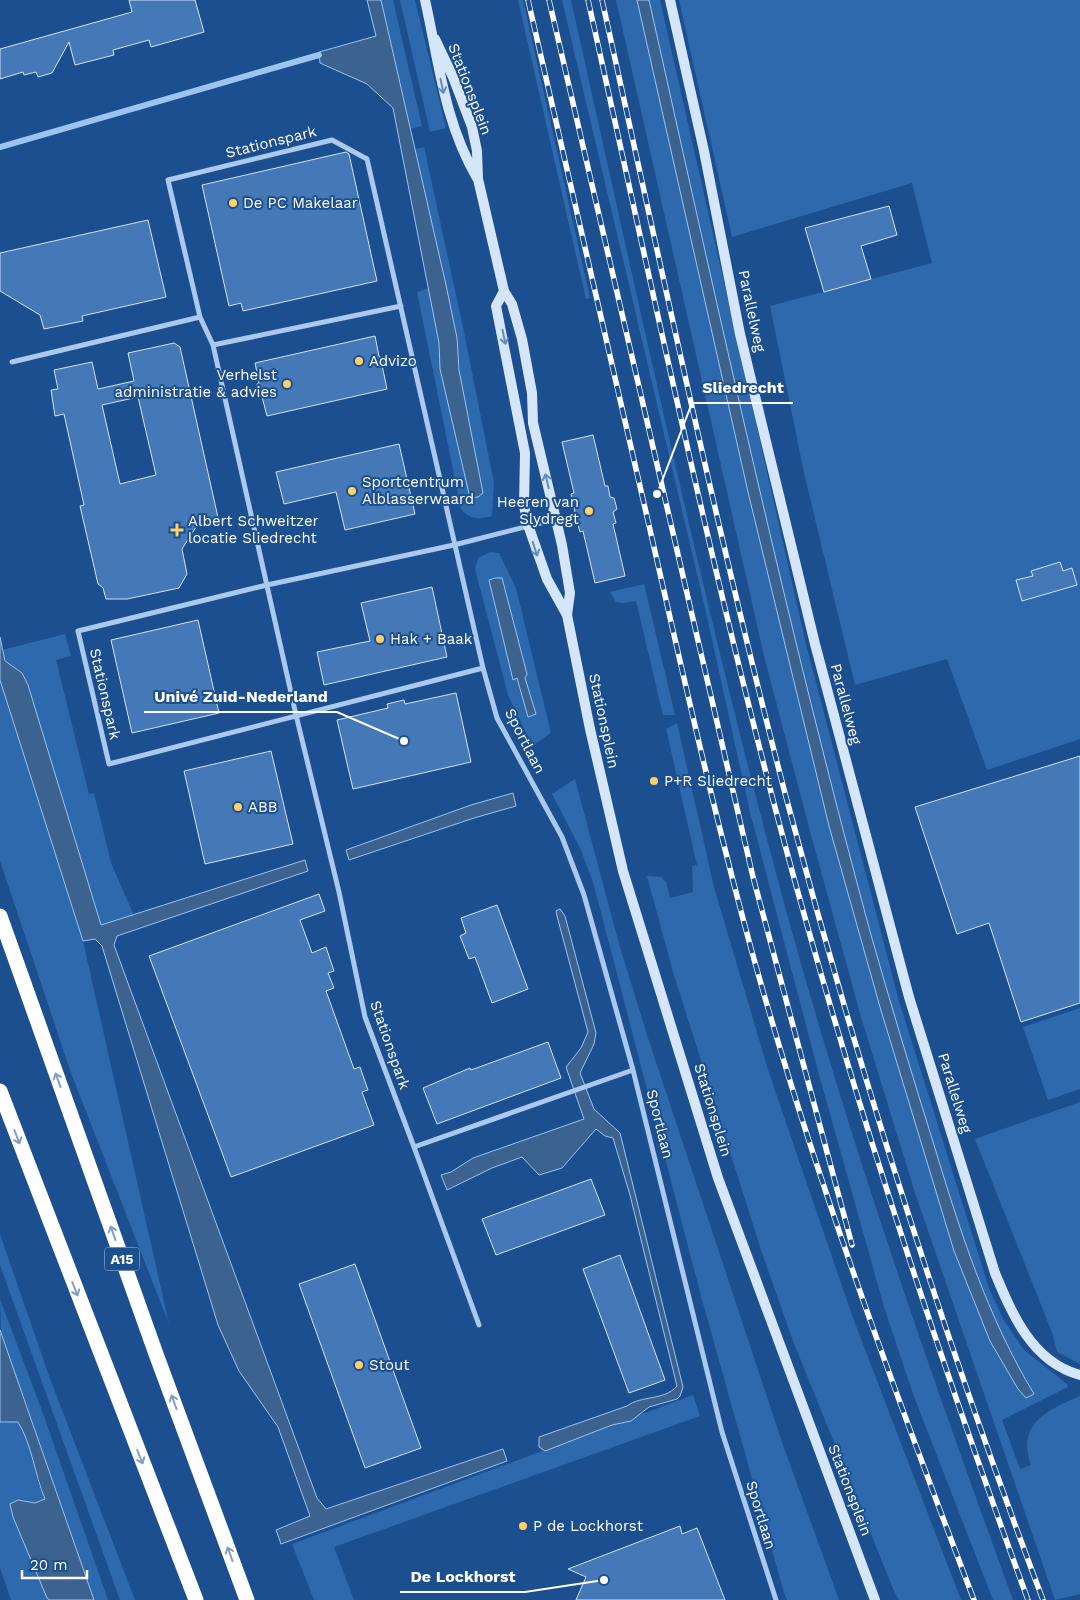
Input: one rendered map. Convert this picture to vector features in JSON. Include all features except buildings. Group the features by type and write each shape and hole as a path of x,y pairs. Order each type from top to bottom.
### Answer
{"highway":[{"name":"A15","path":"0,916 156,1354 247,1600"},
{"path":"0,1092 196,1600"}],"main road":[{"name":"Stationsplein","path":"425,0 435,39 440,79 454,132 463,153 478,179"},
{"name":"Parallelweg","path":"670,0 704,151 740,334 815,644 909,997 995,1272 1010,1309 1021,1329 1049,1358 1080,1375"},
{"name":"Stationsplein","path":"435,39 453,77 472,127 477,151 478,179 504,291 512,304 522,339 532,393 534,423 556,519 570,593 567,615"},
{"name":"Stationsplein","path":"504,291 496,306 525,452 524,506 528,525 547,579 567,615 590,729 623,871 718,1178 875,1600"}],"street":[{"name":"Stationspark","path":"479,1325 365,1017 338,892 296,715 267,585 213,345 200,317 168,180 332,140 367,159 454,545 483,668 296,715 109,764 78,631 267,585 454,545 556,519"},
{"path":"213,345 401,306"},
{"path":"12,362 200,317"},
{"name":"Sportlaan","path":"483,668 497,718 565,845 584,895 634,1070 722,1432 776,1600"},
{"path":"414,1146 634,1070"}],"shaded area":[{"path":"367,0 381,0 446,285 457,338 459,370 483,493 478,497 470,498 440,369 439,343 393,108 367,84 320,63 319,52 376,36"},
{"path":"381,0 393,0 422,126 410,129"},
{"path":"400,0 415,0 446,128 430,132"},
{"path":"518,0 523,0 590,298 586,299"},
{"path":"562,0 571,0 700,570 727,684 786,910 837,1084 892,1257 1013,1600 993,1600 913,1394 884,1307 818,1071 750,812 705,608"},
{"path":"616,0 660,0 806,644 899,1001 989,1288 1003,1319 1024,1350 1067,1384 1068,1387 1002,1420 1020,1469 1031,1465 1027,1451 1031,1428 1046,1413 1080,1396 1080,1594 1055,1600 915,1193 861,1017 764,656"},
{"path":"637,0 649,0 782,586 871,935 944,1177 976,1272 1002,1334 1034,1394 1026,1398 1018,1389 990,1341 954,1251 880,1007 829,826 748,492"},
{"path":"679,0 1080,0 1080,739 987,770 947,659 855,685 804,473 770,306 932,263 912,183 732,237"},
{"path":"424,147 494,483 492,516 483,518 472,517 461,509 417,292 429,288 439,343 440,369 471,498 457,338 415,149"},
{"path":"490,552 499,553 516,588 551,733 532,746 508,695 475,569 478,558","holes":["502,579 527,674 525,678 536,714 528,716 517,678 513,679 489,581"]},
{"path":"502,578 527,674 525,678 536,714 528,717 517,678 513,680 489,580"},
{"path":"644,584 675,715 663,715 636,601 616,602 610,592"},
{"path":"65,634 71,656 56,660 89,794 94,793 111,863 136,920 96,933 2,650"},
{"path":"0,637 5,661 22,673 28,685 101,925 305,860 308,871 117,936 114,945 317,1498 326,1509 503,1449 507,1461 281,1544 276,1530 310,1516 278,1427 239,1371 218,1325 102,946 95,939 83,941 0,680"},
{"path":"0,680 83,941 169,1324 71,1073 0,861"},
{"path":"677,723 714,887 769,1073 853,1318 961,1600 899,1600 793,1341 762,1253 673,972 647,876 661,877 666,882 670,898 693,892 692,866 697,865 666,729"},
{"path":"575,779 619,944 649,1041 784,1448 839,1600 787,1600 784,1593 701,1296 593,882 580,848 552,794"},
{"path":"513,793 516,806 474,818 349,860 346,850 471,805"},
{"path":"560,909 565,916 596,1033 594,1044 580,1073 594,1109 620,1133 683,1387 677,1399 649,1407 631,1421 612,1425 545,1451 539,1447 539,1437 639,1400 666,1394 677,1386 630,1195 613,1138 605,1136 596,1129 562,1168 539,1175 522,1157 492,1168 447,1190 441,1175 451,1172 473,1158 584,1119 566,1067 581,1048 588,1032 557,916 556,911"},
{"path":"1080,1008 1080,1089 1048,1100 1023,1027"},
{"path":"1080,1102 1080,1364 1057,1352 1053,1335 975,1139"},
{"path":"0,1234 49,1376 135,1600 120,1600 0,1265"},
{"path":"0,1299 44,1416 108,1600 94,1600 1,1332"},
{"path":"0,1330 94,1600 50,1600 47,1598 13,1517 10,1504 18,1500 35,1503 45,1499 27,1441 18,1422 0,1422"},
{"path":"693,1395 700,1416 334,1547 354,1600 314,1600 292,1544"},
{"path":"0,1422 18,1422 29,1442 38,1483 45,1500 35,1503 18,1500 47,1598 50,1600 11,1600 0,1568"}],"waterway":[{"path":"0,147 319,55"}],"railway":[{"path":"528,0 698,737 752,952 801,1116 828,1198 884,1359 974,1600"},
{"path":"549,0 753,877 852,1245"},
{"path":"588,0 706,529 785,845 839,1036 898,1225 961,1413 1028,1600"},
{"path":"602,0 736,598 786,797 814,899 904,1202 971,1402 1043,1600"}],"place":[{"name":"De PC Makelaar","path":"233,203"},
{"name":"Advizo","path":"359,361"},
{"name":"Verhelst administratie & advies","path":"287,384"},
{"name":"Sportcentrum Alblasserwaard","path":"352,491"},
{"name":"Sliedrecht","path":"657,494"},
{"name":"Heeren van Slydregt","path":"589,511"},
{"name":"Albert Schweitzer locatie Sliedrecht","path":"177,530"},
{"name":"Hak + Baak","path":"380,639"},
{"name":"Univé Zuid-Nederland","path":"404,741"},
{"name":"P+R Sliedrecht","path":"654,781"},
{"name":"ABB","path":"238,807"},
{"name":"Stout","path":"359,1365"},
{"name":"P de Lockhorst","path":"523,1526"},
{"name":"De Lockhorst","path":"604,1580"}]}
